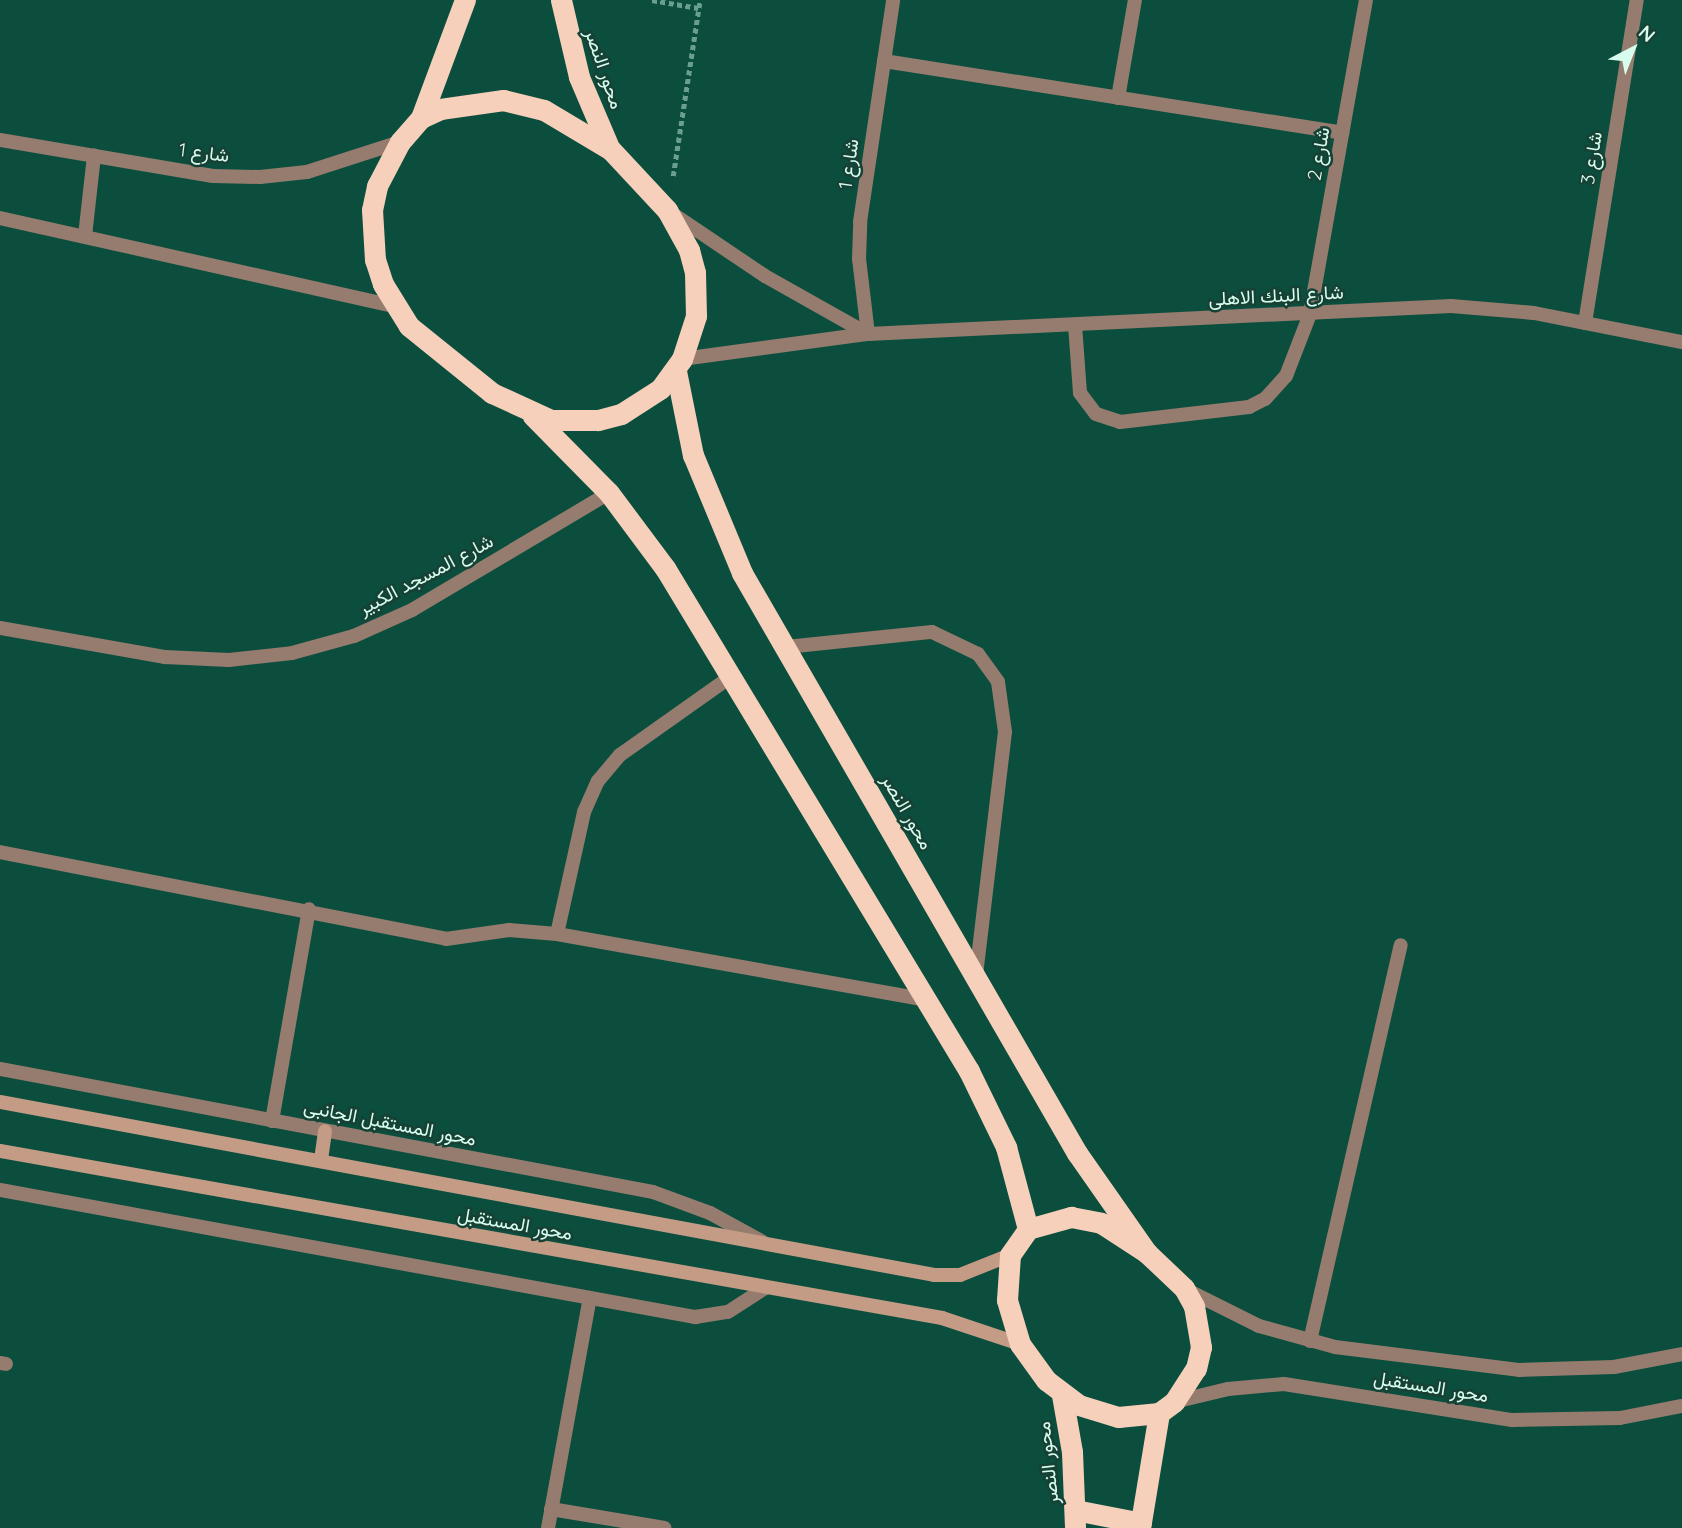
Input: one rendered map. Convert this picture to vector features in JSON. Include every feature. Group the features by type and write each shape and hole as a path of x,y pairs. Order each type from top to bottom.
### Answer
{"highway":[{"path":"421,118 460,103 523,103 564,119 611,150 667,210 695,272 696,316 679,365 642,404 598,420 551,420 528,412 458,370 394,306 375,260 372,210 377,186 400,142 421,118 466,0"},
{"name":"محور النصر","path":"561,0 579,77 611,150"},
{"name":"محور النصر","path":"679,365 706,495 742,573 1077,1153 1147,1253"},
{"path":"528,412 609,494 665,568 989,1108 1019,1188 1028,1229"},
{"path":"1075,1519 1141,1526 1167,1408 1196,1368 1201,1347 1197,1316 1184,1288 1147,1253 1101,1223 1086,1219 1060,1218 1028,1229 1010,1255 1007,1300 1020,1344 1031,1363 1062,1395 1118,1417 1167,1408"},
{"name":"محور النصر","path":"1062,1395 1075,1519"}],"street":[{"name":"شارع 1","path":"868,334 859,258 860,222 894,0"},
{"path":"1118,98 1135,0"},
{"name":"شارع 2","path":"1076,325 1080,393 1096,414 1120,422 1249,407 1265,398 1286,376 1310,314 1366,0"},
{"name":"شارع 3","path":"1585,323 1637,0"},
{"path":"884,61 1342,133"},
{"name":"شارع 1","path":"0,140 212,176 260,177 307,172 400,142"},
{"path":"85,236 94,156"},
{"path":"667,210 765,276 868,334"},
{"path":"0,218 394,306"},
{"name":"شارع البنك الاهلى","path":"679,365 868,334 1451,306 1534,313 1682,342"},
{"name":"شارع المسجد الكبير","path":"0,628 165,657 229,660 292,653 354,636 412,610 609,494"},
{"path":"786,647 932,632 978,654 998,682 1005,732 976,978"},
{"path":"557,934 584,812 597,781 620,755 730,677"},
{"path":"0,852 309,908 446,939 509,930 557,934 926,1000"},
{"path":"272,1121 309,908"},
{"path":"1310,1341 1401,945"},
{"name":"محور المستقبل الجانبى","path":"0,1069 653,1192 710,1213 764,1243"},
{"name":"محور المستقبل","path":"0,1102 934,1275 960,1275 1010,1255"},
{"path":"321,1160 326,1131"},
{"name":"محور المستقبل","path":"0,1151 942,1318 1020,1344"},
{"path":"0,1190 706,1318 728,1312 765,1288"},
{"name":"محور المستقبل","path":"1184,1288 1259,1326 1310,1341 1519,1370 1614,1367 1682,1354"},
{"path":"548,1528 590,1298"},
{"name":"محور المستقبل","path":"1167,1408 1228,1389 1284,1384 1512,1420 1620,1418 1682,1406"},
{"path":"551,1509 664,1528"}],"path":[{"path":"652,0 698,8"},
{"path":"667,210 699,0"}]}
